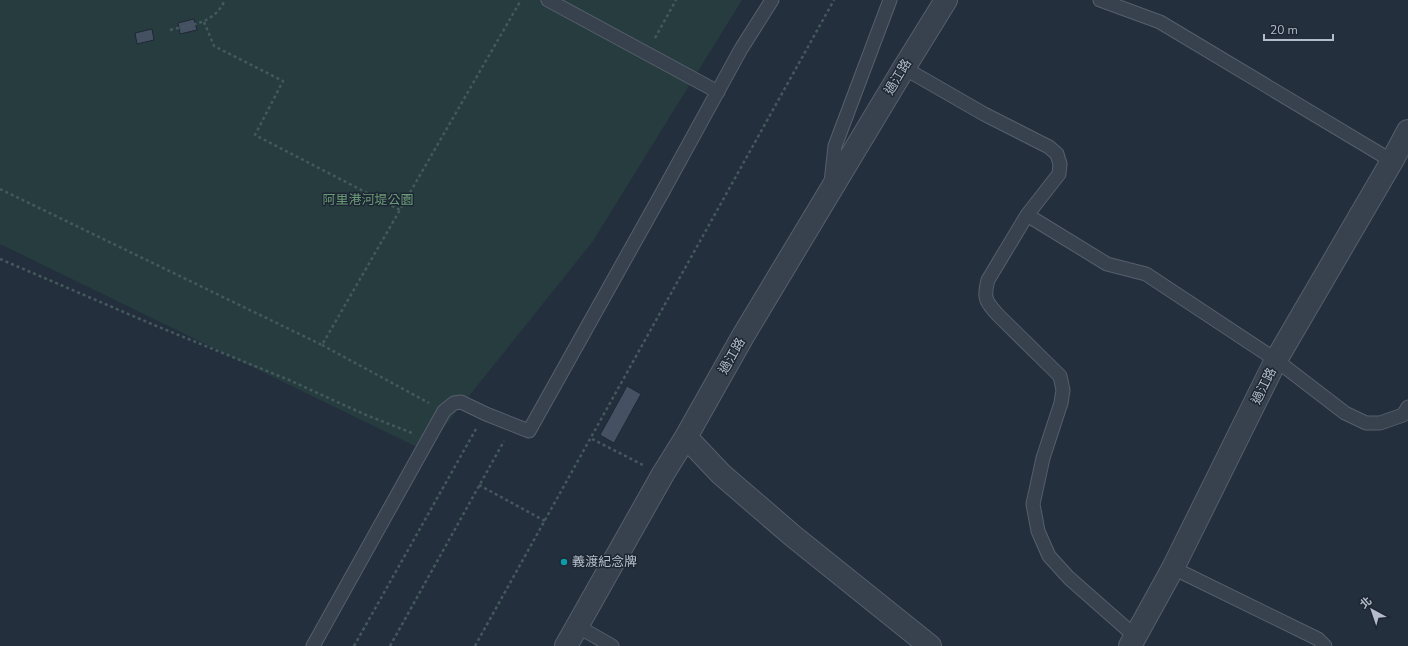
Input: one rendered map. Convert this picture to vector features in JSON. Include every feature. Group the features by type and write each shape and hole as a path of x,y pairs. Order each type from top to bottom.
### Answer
{"street":[{"name":"過江路","path":"566,646 743,336 946,0"},
{"name":"過江路","path":"1133,641 1174,568 1276,360 1392,162 1408,131"},
{"path":"686,437 721,474 793,536 930,646"}],"lane":[{"path":"548,0 718,92"},
{"path":"313,646 444,411 454,403 461,402 486,414 529,431 741,49 772,0"},
{"path":"830,192 835,146 890,0"},
{"path":"1100,0 1160,22 1392,162"},
{"path":"904,68 984,114 1049,147 1057,154 1060,164 1059,174 1027,216 988,280 985,292 986,299 990,306 1060,376 1063,390 1061,403 1043,458 1033,504 1038,531 1049,556 1069,578 1133,641"},
{"path":"1027,216 1107,264 1146,274 1276,360 1345,413 1366,423 1380,423 1402,415 1408,407"},
{"path":"1174,568 1318,639 1326,646"},
{"path":"577,626 612,646"}],"path":[{"path":"170,30 204,22 214,17 221,9 225,0"},
{"path":"322,345 521,0"},
{"path":"646,54 676,0"},
{"path":"475,646 592,439 834,0"},
{"path":"204,22 214,46 283,81 255,135 400,210"},
{"path":"0,188 322,345 444,411"},
{"path":"0,259 154,325 289,380 366,415 429,440"},
{"path":"354,646 473,434 486,414"},
{"path":"390,646 512,424"},
{"path":"592,439 645,466"},
{"path":"479,485 546,521"}],"green space":[{"name":"阿里港河堤公園","path":"0,0 742,0 593,241 425,451 0,244"}],"building":[{"path":"194,19 197,30 180,34 178,23"},
{"path":"152,29 154,40 137,44 135,33"},
{"path":"627,386 641,394 614,443 600,435"}],"place":[{"name":"義渡紀念牌","path":"564,562"}]}
